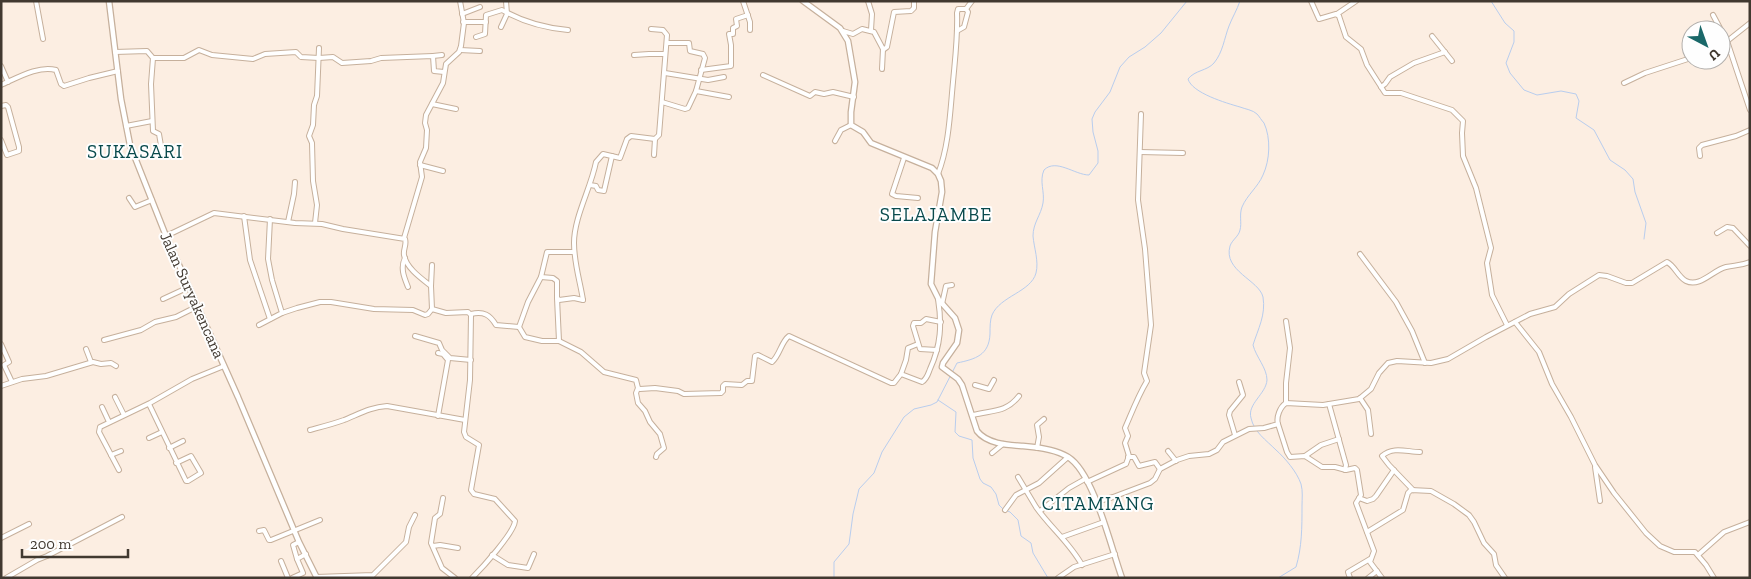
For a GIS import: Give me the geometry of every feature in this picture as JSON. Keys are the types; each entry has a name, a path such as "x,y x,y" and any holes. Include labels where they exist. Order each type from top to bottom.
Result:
{"street":[{"path":"36,1 43,39"},
{"name":"Jalan Suryakencana","path":"108,1 130,145 166,236 294,531 316,577"},
{"path":"408,287 402,267 407,243 404,238 421,179 420,165 426,148 425,119 443,83 446,64 460,50 464,22 460,1"},
{"path":"501,27 507,14 506,1"},
{"path":"743,1 750,22 750,30"},
{"path":"804,1 843,31 853,34 860,29 870,30 876,35 884,50"},
{"path":"868,1 872,14 870,30"},
{"path":"882,69 884,50 894,12 911,12 914,8 914,1"},
{"path":"938,174 950,121 958,10 966,9 972,1"},
{"path":"1311,1 1318,18 1337,14 1356,1"},
{"path":"462,14 480,7"},
{"path":"957,31 964,27 968,12 966,9"},
{"path":"476,37 486,34 486,15 502,10 529,23 542,25 550,29 568,30"},
{"path":"1337,14 1340,17 1346,37 1361,49 1367,65 1386,94 1399,92 1452,110 1463,120 1463,156 1476,188 1491,248 1487,263 1492,295 1507,325"},
{"path":"701,70 731,66 732,45 729,34 733,34 733,28 737,26 736,18 748,15"},
{"path":"1713,15 1716,20"},
{"path":"464,22 486,22"},
{"path":"1731,38 1750,23"},
{"path":"651,29 664,31 667,35 659,135 655,139 654,155"},
{"path":"843,31 849,46 855,78 851,112 852,125"},
{"path":"1432,36 1452,61"},
{"path":"662,102 687,109 696,91 705,58 704,54 690,52 689,44 667,43"},
{"path":"315,223 317,205 313,181 312,143 309,136 313,125 314,105 317,96 319,48"},
{"path":"115,52 147,50 153,58 151,84 153,131 159,134 163,157"},
{"path":"153,58 184,58 199,50 212,55 250,59 265,54 296,52 301,57 333,57 342,63 371,61 381,58 442,55"},
{"path":"460,50 480,51"},
{"path":"1381,87 1390,77 1414,63 1445,52"},
{"path":"1731,53 1750,110"},
{"path":"634,55 665,54"},
{"path":"433,56 434,71 444,72"},
{"path":"1624,83 1681,61"},
{"path":"1,66 8,82"},
{"path":"1,85 53,68 58,72 61,84 66,86 89,78 118,72"},
{"path":"665,73 708,80 724,77"},
{"path":"763,75 810,96 815,92 824,94 833,92 854,97"},
{"path":"696,91 729,96"},
{"path":"432,104 456,109"},
{"path":"1,106 6,105 8,107 20,147 19,150 7,155 1,140"},
{"path":"1040,511 1069,488 1124,465 1129,455 1125,442 1128,435 1125,428 1139,393 1147,381 1144,373 1151,325 1145,248 1138,200 1140,114"},
{"path":"126,126 152,121"},
{"path":"835,141 841,130 852,125"},
{"path":"852,125 863,132 872,144 932,168 938,174 942,188 935,232 931,280 938,299 955,316 959,330 956,346 942,364 943,368 962,385 978,434 1004,444 1057,452 1068,457 1078,466 1104,522 1122,578"},
{"path":"1700,156 1699,148 1702,145 1736,136 1750,130"},
{"path":"557,298 561,300 574,298 583,300 575,267 574,241 576,228 596,162 600,155 606,153 620,158 627,139 631,136 655,139"},
{"path":"1140,152 1183,153"},
{"path":"590,185 604,191 612,156"},
{"path":"904,158 892,194 918,198"},
{"path":"420,165 443,171"},
{"path":"288,222 295,182"},
{"path":"129,198 134,207 152,200"},
{"path":"166,236 212,213 288,222 315,223 404,238"},
{"path":"244,216 250,260 270,319"},
{"path":"270,219 268,259 272,284 282,313"},
{"path":"1717,234 1728,227 1733,228 1750,246"},
{"path":"519,327 528,302 541,277 547,252 574,252"},
{"path":"1360,254 1396,302 1412,331 1425,363"},
{"path":"405,258 419,278 431,286"},
{"path":"1286,403 1329,404 1360,398 1371,389 1382,369 1388,363 1397,361 1440,362 1448,359 1507,325 1535,312 1554,307 1569,294 1599,275 1629,283 1640,279 1667,262 1671,264 1684,280 1693,283 1703,280 1725,268 1749,264"},
{"path":"259,325 282,313 320,302 332,302 374,309 413,310 425,315 428,314 432,309 432,265"},
{"path":"541,277 556,279 558,288 559,341"},
{"path":"942,304 946,286 952,284"},
{"path":"163,299 189,287"},
{"path":"901,374 924,382 937,350 941,322 938,299"},
{"path":"104,340 140,330 155,322 176,317 198,306"},
{"path":"432,309 446,313 484,313 490,316 496,326 519,327"},
{"path":"471,314 471,360 464,435 479,445 471,492 495,499 514,521 512,530 472,578"},
{"path":"937,350 921,349 913,328 914,323 921,323 926,319 941,322"},
{"path":"1286,321 1290,348 1286,403 1280,410 1277,418 1289,456 1312,458 1320,466 1345,470 1355,468 1357,470 1361,493 1356,503 1374,551 1370,559 1348,572 1350,578"},
{"path":"1515,322 1539,352 1552,384 1595,465 1614,493 1655,542 1668,551 1680,553 1693,552 1698,555 1714,578"},
{"path":"519,327 525,337 542,341 559,341 581,352 604,372 636,380 638,383 636,393 638,403 645,411 650,422 658,430 664,445 664,448 656,457"},
{"path":"415,336 439,343 442,350 450,358 471,360"},
{"path":"638,388 655,388 678,391 684,394 721,393 725,384 742,385 747,381 752,381 755,356 758,355 772,362 789,336 894,383 901,374 908,348 918,344"},
{"path":"1,344 9,362 4,365 12,382"},
{"path":"86,349 91,362"},
{"path":"438,353 443,354 448,360 438,416"},
{"path":"1,386 22,379 46,376 91,362 111,363 116,366"},
{"path":"119,470 98,430 109,422 149,404 192,379 224,366"},
{"path":"975,385 989,389 994,380"},
{"path":"1236,435 1229,415 1243,395 1238,382"},
{"path":"973,416 1005,408 1013,403 1018,396"},
{"path":"115,397 124,415"},
{"path":"1360,398 1368,410 1371,434"},
{"path":"149,404 176,463 186,481 201,473 191,456 176,463"},
{"path":"1329,404 1346,465 1345,470"},
{"path":"310,430 345,419 370,408 381,406 465,420"},
{"path":"102,407 109,422"},
{"path":"1037,448 1039,437 1036,427 1044,419"},
{"path":"1096,502 1150,482 1160,469 1176,461 1189,456 1209,454 1217,450 1223,442 1249,429 1264,428 1278,424"},
{"path":"149,438 162,432"},
{"path":"1305,456 1321,445 1339,439"},
{"path":"169,448 183,441"},
{"path":"992,454 1004,444"},
{"path":"1413,490 1383,458 1383,454 1404,449 1420,452"},
{"path":"112,455 121,451"},
{"path":"1168,451 1176,461"},
{"path":"1005,510 1016,495 1039,483 1068,457"},
{"path":"1128,457 1134,458 1139,466 1156,462 1160,469"},
{"path":"1595,465 1600,501"},
{"path":"1359,498 1367,501 1373,499 1394,470"},
{"path":"1018,477 1040,511 1077,555 1082,565"},
{"path":"1367,532 1401,512 1408,493 1413,490 1431,491 1469,515 1484,543 1494,554 1496,565 1505,578"},
{"path":"443,498 440,513 436,517 431,540 442,568 455,578"},
{"path":"316,577 373,576 406,542 409,527 415,515"},
{"path":"6,578 37,560 45,558 122,517"},
{"path":"258,531 264,530 269,540 320,520"},
{"path":"1062,537 1104,522"},
{"path":"1698,555 1724,532 1750,522"},
{"path":"1,538 29,524"},
{"path":"292,578 303,573 293,546 299,542"},
{"path":"433,546 440,545 458,548"},
{"path":"297,559 306,554"},
{"path":"492,555 508,565 527,570 534,554"},
{"path":"1058,578 1072,568 1115,554"},
{"path":"1370,559 1370,562 1382,578"},
{"path":"282,561 288,578"},
{"path":"1368,578 1377,571"}],"waterway":[{"path":"834,578 834,562 849,544 859,489 874,473 882,452 904,417 914,409 937,402 957,363 976,358 987,347 991,319 996,309 1022,290 1033,279 1037,264 1033,231 1043,203 1042,178 1044,170 1049,167 1060,166 1089,175 1098,163 1098,151 1092,119 1110,92 1120,67 1129,57 1145,47 1161,33 1187,1"},
{"path":"1240,1 1217,59 1211,66 1188,79 1196,89 1203,93 1258,115 1264,123 1268,135 1267,163 1261,179 1242,207 1240,230 1230,246 1229,255 1236,269 1260,291 1264,304 1253,345 1267,380 1264,390 1252,408 1251,418 1261,436 1279,453 1297,475 1302,487 1301,544 1296,567 1278,578"},
{"path":"1491,1 1505,23 1514,31 1514,42 1506,63 1510,73 1524,90 1537,95 1561,91 1576,94 1579,101 1576,118 1594,130 1610,160 1625,170 1633,179 1635,192 1646,223 1644,239"},
{"path":"938,400 956,412 955,432 959,436 972,440 973,458 980,479 991,487 996,494 999,505 1018,520 1021,536 1031,543 1033,553 1048,578"}],"district":[{"name":"SUKASARI","path":"135,151"},
{"name":"SELAJAMBE","path":"936,214"},
{"name":"CITAMIANG","path":"1098,503"}]}
